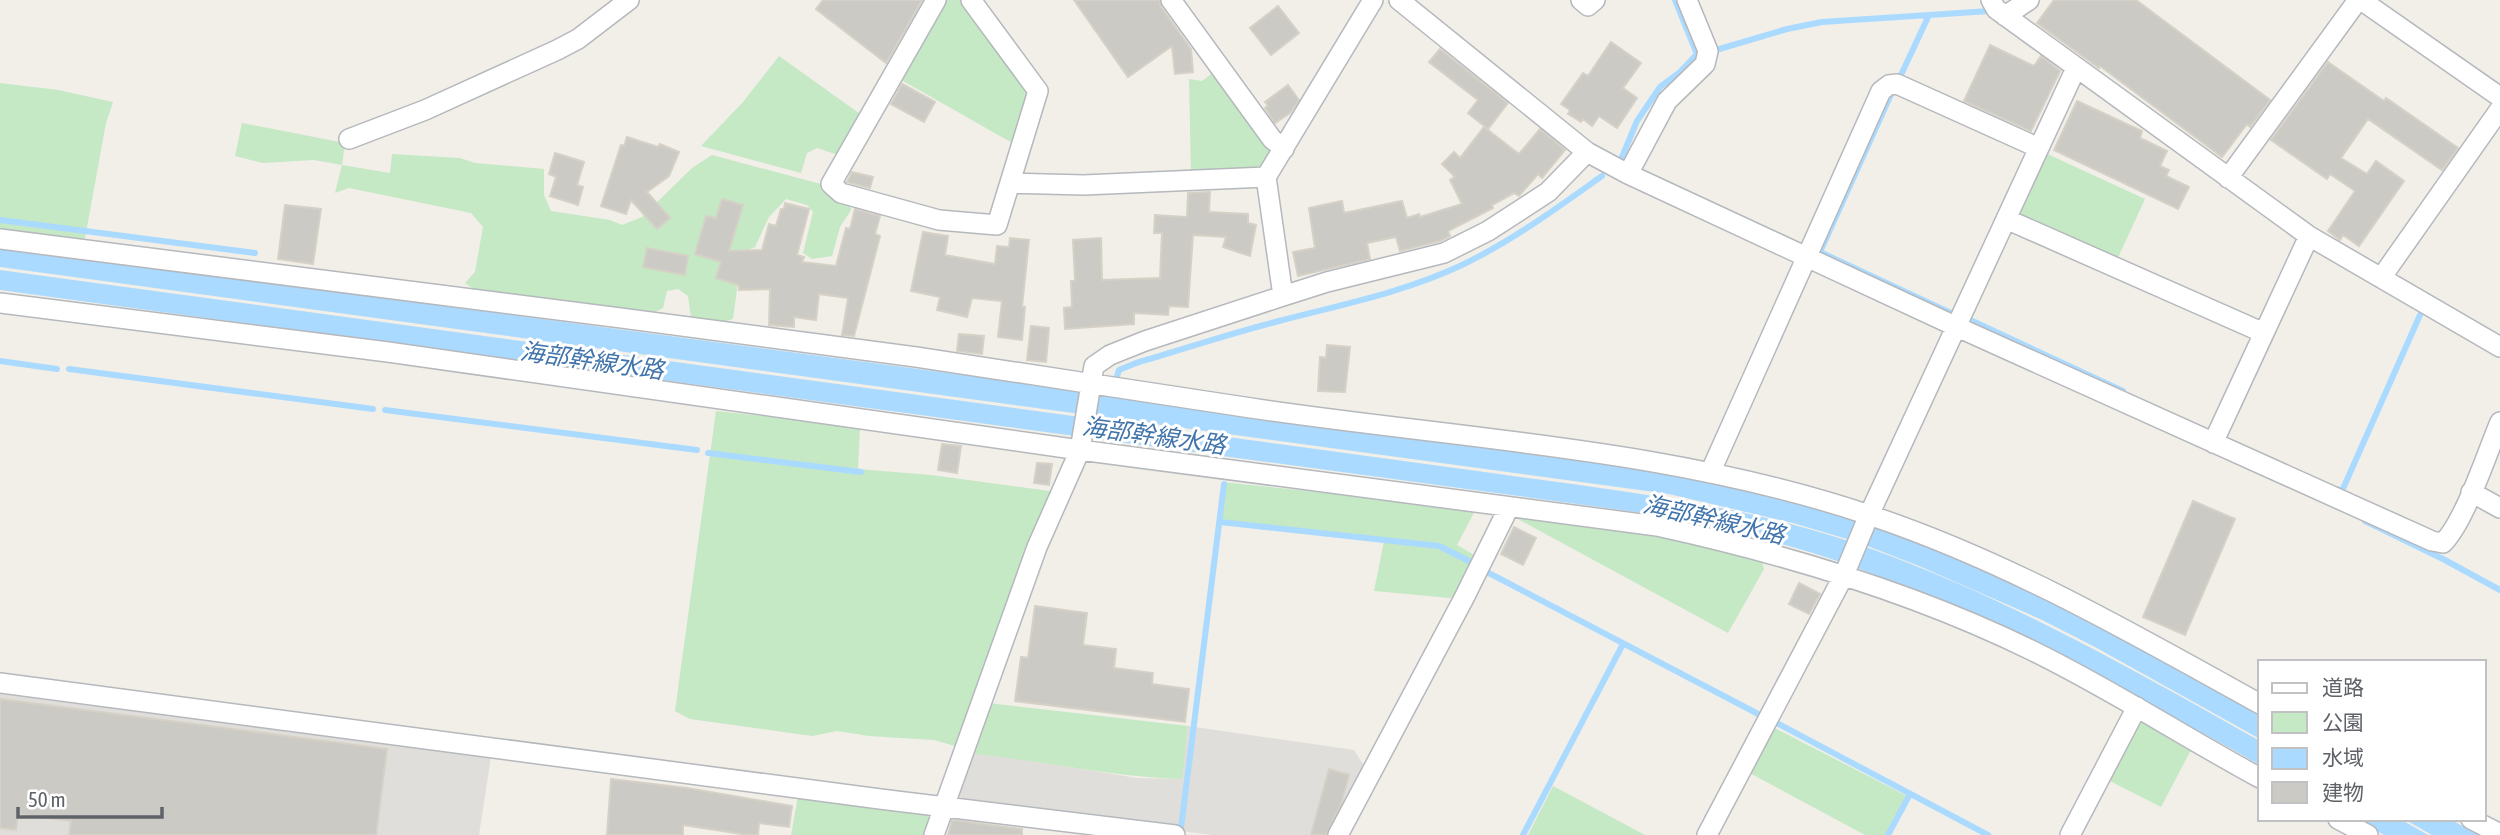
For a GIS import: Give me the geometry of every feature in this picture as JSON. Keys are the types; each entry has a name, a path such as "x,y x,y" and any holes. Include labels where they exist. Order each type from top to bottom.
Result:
{"street":[{"path":"349,139 425,110 557,50 578,39 629,0"},
{"path":"936,0 831,184 841,193 939,220 997,225 1038,91 971,0"},
{"path":"1171,0 1272,139 1283,149"},
{"path":"1283,296 1266,177 1373,0"},
{"path":"1399,0 1587,152 1628,174 1955,326 2432,541 2443,543 2450,536 2500,422"},
{"path":"1581,0 1588,6 1595,0"},
{"path":"1628,174 1667,101 1706,64 1709,57 1687,0"},
{"path":"1991,0 1996,9 2005,16 2309,236 2500,347"},
{"path":"2005,16 2029,0"},
{"path":"2228,178 2360,0 2500,97"},
{"path":"1707,835 1846,571 1869,514 1955,326 2077,68"},
{"path":"1710,472 1881,91 1889,85 1897,84 2039,148"},
{"path":"2381,278 2500,109"},
{"path":"933,835 1037,547 1081,446 1094,366 1110,355 1145,341 1283,296 1327,282 1444,253 1488,231 1548,192 1587,152"},
{"path":"1010,183 1084,185 1266,177"},
{"path":"2006,219 2264,333"},
{"path":"2213,443 2309,236"},
{"path":"0,239 912,356 1266,411 1597,453 1710,472 1869,514 1993,563 2051,590 2258,703"},
{"path":"0,303 401,354 1657,526 1742,544 1846,571 2033,650 2258,777"},
{"path":"2471,492 2500,508"},
{"path":"1338,835 1464,598 1509,507"},
{"path":"0,683 1175,835"},
{"path":"2070,835 2137,707"},
{"path":"2343,821 2368,835"},
{"path":"2475,821 2500,834"}],"shaded area":[{"path":"0,694 491,757 479,835 0,835"},
{"path":"1188,726 1354,750 1368,772 1336,835 1213,835 962,804 957,796 971,754 1007,757 1137,778 1181,779"}],"green space":[{"path":"942,0 965,0 1030,88 1014,144 898,78"},
{"path":"779,56 863,116 849,150 835,154 817,148 807,153 801,173 701,146 743,102"},
{"path":"1214,72 1269,148 1270,160 1261,172 1191,174 1189,79 1202,81"},
{"path":"0,83 58,90 113,102 106,123 85,238 74,242 0,232"},
{"path":"242,123 345,143 342,165 314,160 263,163 235,156"},
{"path":"2043,152 2145,199 2116,262 2019,220 2016,208"},
{"path":"392,154 460,158 475,163 544,169 544,195 551,211 610,220 622,225 642,217 692,168 712,155 828,186 850,201 851,210 840,227 832,256 812,259 803,253 813,212 807,205 786,199 769,217 755,247 742,252 733,319 719,323 691,318 688,296 678,289 667,291 663,308 655,312 503,297 478,292 465,283 475,272 483,227 471,213 349,188 335,193 342,165 390,173"},
{"path":"716,411 860,427 858,469 931,475 1057,492 971,713 955,746 934,740 837,731 812,736 690,719 675,711"},
{"path":"1222,482 1476,509 1457,545 1483,560 1461,595 1450,598 1374,591 1384,541 1218,524"},
{"path":"1516,518 1568,521 1667,537 1762,562 1764,569 1728,633"},
{"path":"988,703 1188,726 1182,779 1129,775 971,754"},
{"path":"2138,719 2192,748 2161,807 2106,779"},
{"path":"1767,724 1907,796 1886,835 1865,835 1744,770"},
{"path":"1553,786 1645,835 1528,835"},
{"path":"798,796 934,814 927,835 791,835"}],"water":[{"path":"0,247 1333,424 1669,472 1821,506 1931,545 2104,626 2258,715 2258,738 2040,619 1919,566 1857,542 1793,523 1669,494 0,267"},
{"name":"海部幹線水路","path":"0,270 1590,486 1725,509 1813,530 1857,544 1962,585 2013,609 2113,660 2258,740 2258,764 2059,656 1903,585 1824,556 1721,529 1643,513 0,290"},
{"path":"2360,821 2404,821 2428,835 2384,835"},
{"path":"2408,821 2453,821 2480,835 2432,835"}],"building":[{"path":"823,0 922,0 886,63 816,9"},
{"path":"1074,0 1159,0 1161,7 1191,49 1193,72 1175,74 1172,46 1128,77"},
{"path":"2054,0 2136,0 2270,100 2250,127 2247,124 2222,157 2100,66 2099,68 2037,23"},
{"path":"1278,6 1299,33 1271,55 1250,28"},
{"path":"1611,42 1641,63 1623,88 1637,98 1617,128 1599,116 1592,126 1583,119 1581,122 1568,114 1570,110 1561,104 1583,73 1588,76"},
{"path":"1990,45 2034,66 2041,56 2060,71 2031,131 1964,101"},
{"path":"1440,49 1508,103 1488,129 1468,113 1478,100 1429,62"},
{"path":"2328,62 2458,148 2442,170 2368,119 2341,158 2367,174 2376,161 2404,181 2359,246 2343,235 2340,240 2328,231 2355,191 2330,174 2327,179 2271,140"},
{"path":"902,84 935,102 924,122 891,104"},
{"path":"1288,85 1299,100 1290,113 1275,123 1265,108 1268,106 1265,102"},
{"path":"2077,101 2142,131 2140,138 2167,151 2160,166 2169,170 2166,176 2189,187 2178,209 2054,150"},
{"path":"1484,127 1519,154 1540,129 1565,150 1542,178 1538,174 1519,196 1514,193 1492,205 1493,208 1448,231 1450,236 1440,241 1400,251 1396,237 1367,243 1370,259 1298,276 1293,252 1315,248 1309,208 1342,201 1344,213 1402,201 1407,218 1419,214 1420,217 1462,204 1450,180 1455,177 1442,164 1454,152 1460,158"},
{"path":"627,137 658,147 660,144 679,152 669,176 647,192 670,218 657,229 631,200 626,214 601,206 621,145 624,146"},
{"path":"555,153 584,162 577,185 583,187 578,205 550,196 556,177 549,174"},
{"path":"852,172 873,177 870,188 847,182"},
{"path":"1210,192 1209,212 1248,214 1248,223 1256,225 1250,256 1223,247 1226,237 1193,235 1188,307 1169,306 1168,315 1134,313 1134,324 1065,329 1064,308 1072,307 1071,281 1075,281 1073,240 1101,238 1102,280 1160,278 1162,233 1154,233 1155,215 1187,217 1188,193"},
{"path":"722,199 743,205 729,251 762,250 769,224 776,226 785,203 809,209 797,255 804,257 802,262 836,266 846,228 850,229 855,209 880,216 875,234 880,236 854,336 842,335 848,298 819,294 816,320 794,317 794,327 769,325 770,289 739,290 739,285 716,278 721,262 695,254 706,216 716,218"},
{"path":"285,205 321,209 313,264 278,259"},
{"path":"923,232 948,236 945,255 995,264 997,246 1009,247 1010,238 1029,240 1022,307 1025,307 1022,340 998,337 1002,301 972,298 967,317 937,310 940,297 911,291"},
{"path":"647,248 688,256 685,275 643,267"},
{"path":"1031,326 1049,328 1046,362 1027,360"},
{"path":"959,334 984,336 982,354 957,351"},
{"path":"1327,345 1350,347 1345,392 1318,391 1320,357 1326,358"},
{"path":"942,444 961,446 957,473 938,470"},
{"path":"1037,463 1052,464 1049,485 1034,483"},
{"path":"2193,501 2235,519 2185,635 2143,617"},
{"path":"1514,527 1536,538 1523,565 1501,554"},
{"path":"1799,583 1820,594 1809,614 1789,604"},
{"path":"1035,606 1087,613 1083,645 1116,649 1114,668 1153,673 1152,684 1189,689 1185,722 1015,701 1021,657 1028,658"},
{"path":"0,699 387,749 376,835 69,835 71,821 18,814 16,830 0,828"},
{"path":"1329,769 1349,775 1341,804 1326,835 1311,835"},
{"path":"611,779 687,788 792,806 789,827 759,823 758,835 748,835 683,825 683,835 607,835"},
{"path":"952,820 1022,829 1022,835 948,835"}],"waterway":[{"path":"1622,157 1637,121 1660,87 1679,73 1697,54 1675,0"},
{"path":"1716,50 1787,29 1822,22 1990,11"},
{"path":"1900,77 1929,15"},
{"path":"1893,90 1820,252 1953,314"},
{"path":"1117,376 1119,370 1136,363 1372,297 1440,275 1481,256 1516,235 1602,176"},
{"path":"0,220 255,253"},
{"path":"2337,489 2342,491 2420,315"},
{"path":"1966,318 2123,391"},
{"path":"0,361 57,369"},
{"path":"69,369 373,409"},
{"path":"385,410 697,450"},
{"path":"708,453 861,472"},
{"path":"1181,828 1224,484"},
{"path":"2365,521 2500,590"},
{"path":"1220,522 1439,546 1475,564"},
{"path":"1485,571 1762,716"},
{"path":"1523,835 1623,644"},
{"path":"1771,720 1988,835"},
{"path":"1888,835 1910,794"}]}
